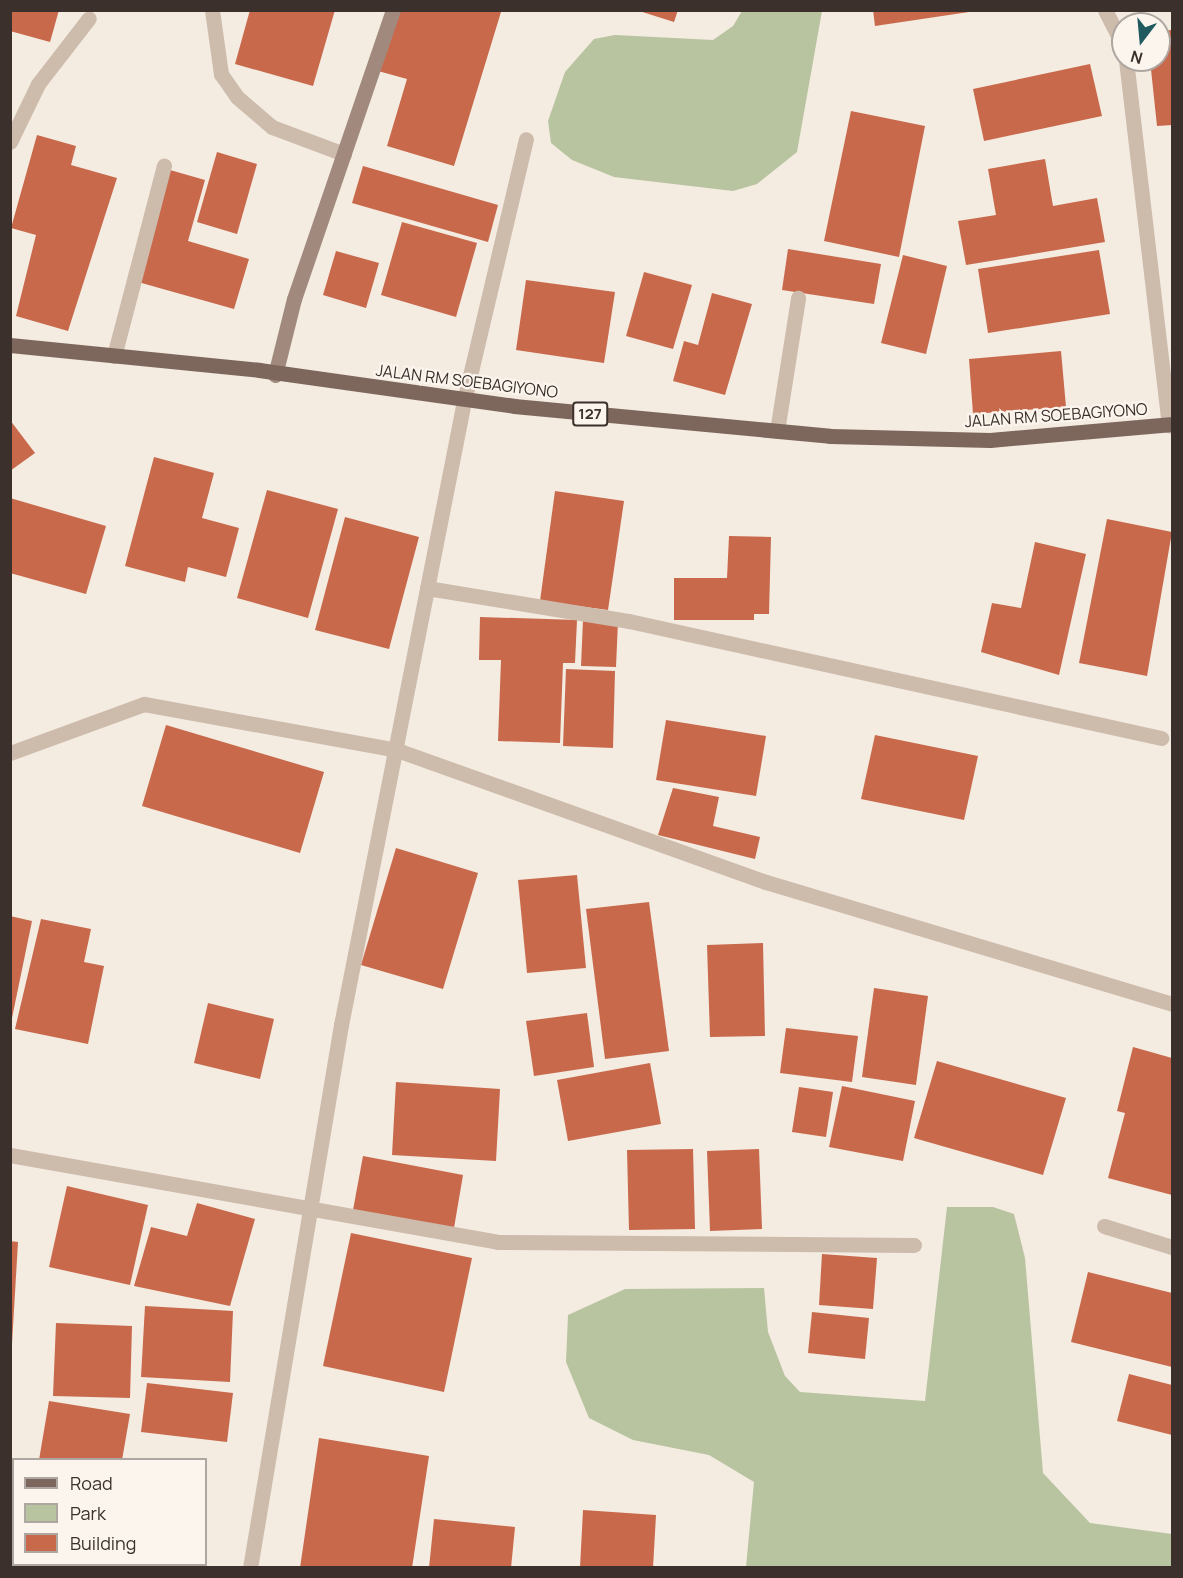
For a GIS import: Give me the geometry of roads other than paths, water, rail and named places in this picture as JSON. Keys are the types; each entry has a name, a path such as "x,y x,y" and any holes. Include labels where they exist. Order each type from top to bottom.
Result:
{"main road":[{"name":"JALAN RM SOEBAGIYONO","path":"10,345 275,375 464,400 777,431 990,440 1171,425"}],"street":[{"path":"212,10 221,74 237,97 272,127 344,154"},
{"path":"275,375 294,300 393,10"},
{"path":"10,142 38,84 89,18"},
{"path":"1127,72 1171,425"},
{"path":"250,1568 310,1209 427,588 464,400 526,139"},
{"path":"114,356 164,165"},
{"path":"777,431 798,298"},
{"path":"427,588 629,621 1161,738"},
{"path":"10,753 144,704 397,750 766,882 1173,1004"},
{"path":"10,1155 498,1242 914,1245"},
{"path":"1104,1226 1173,1247"}]}
